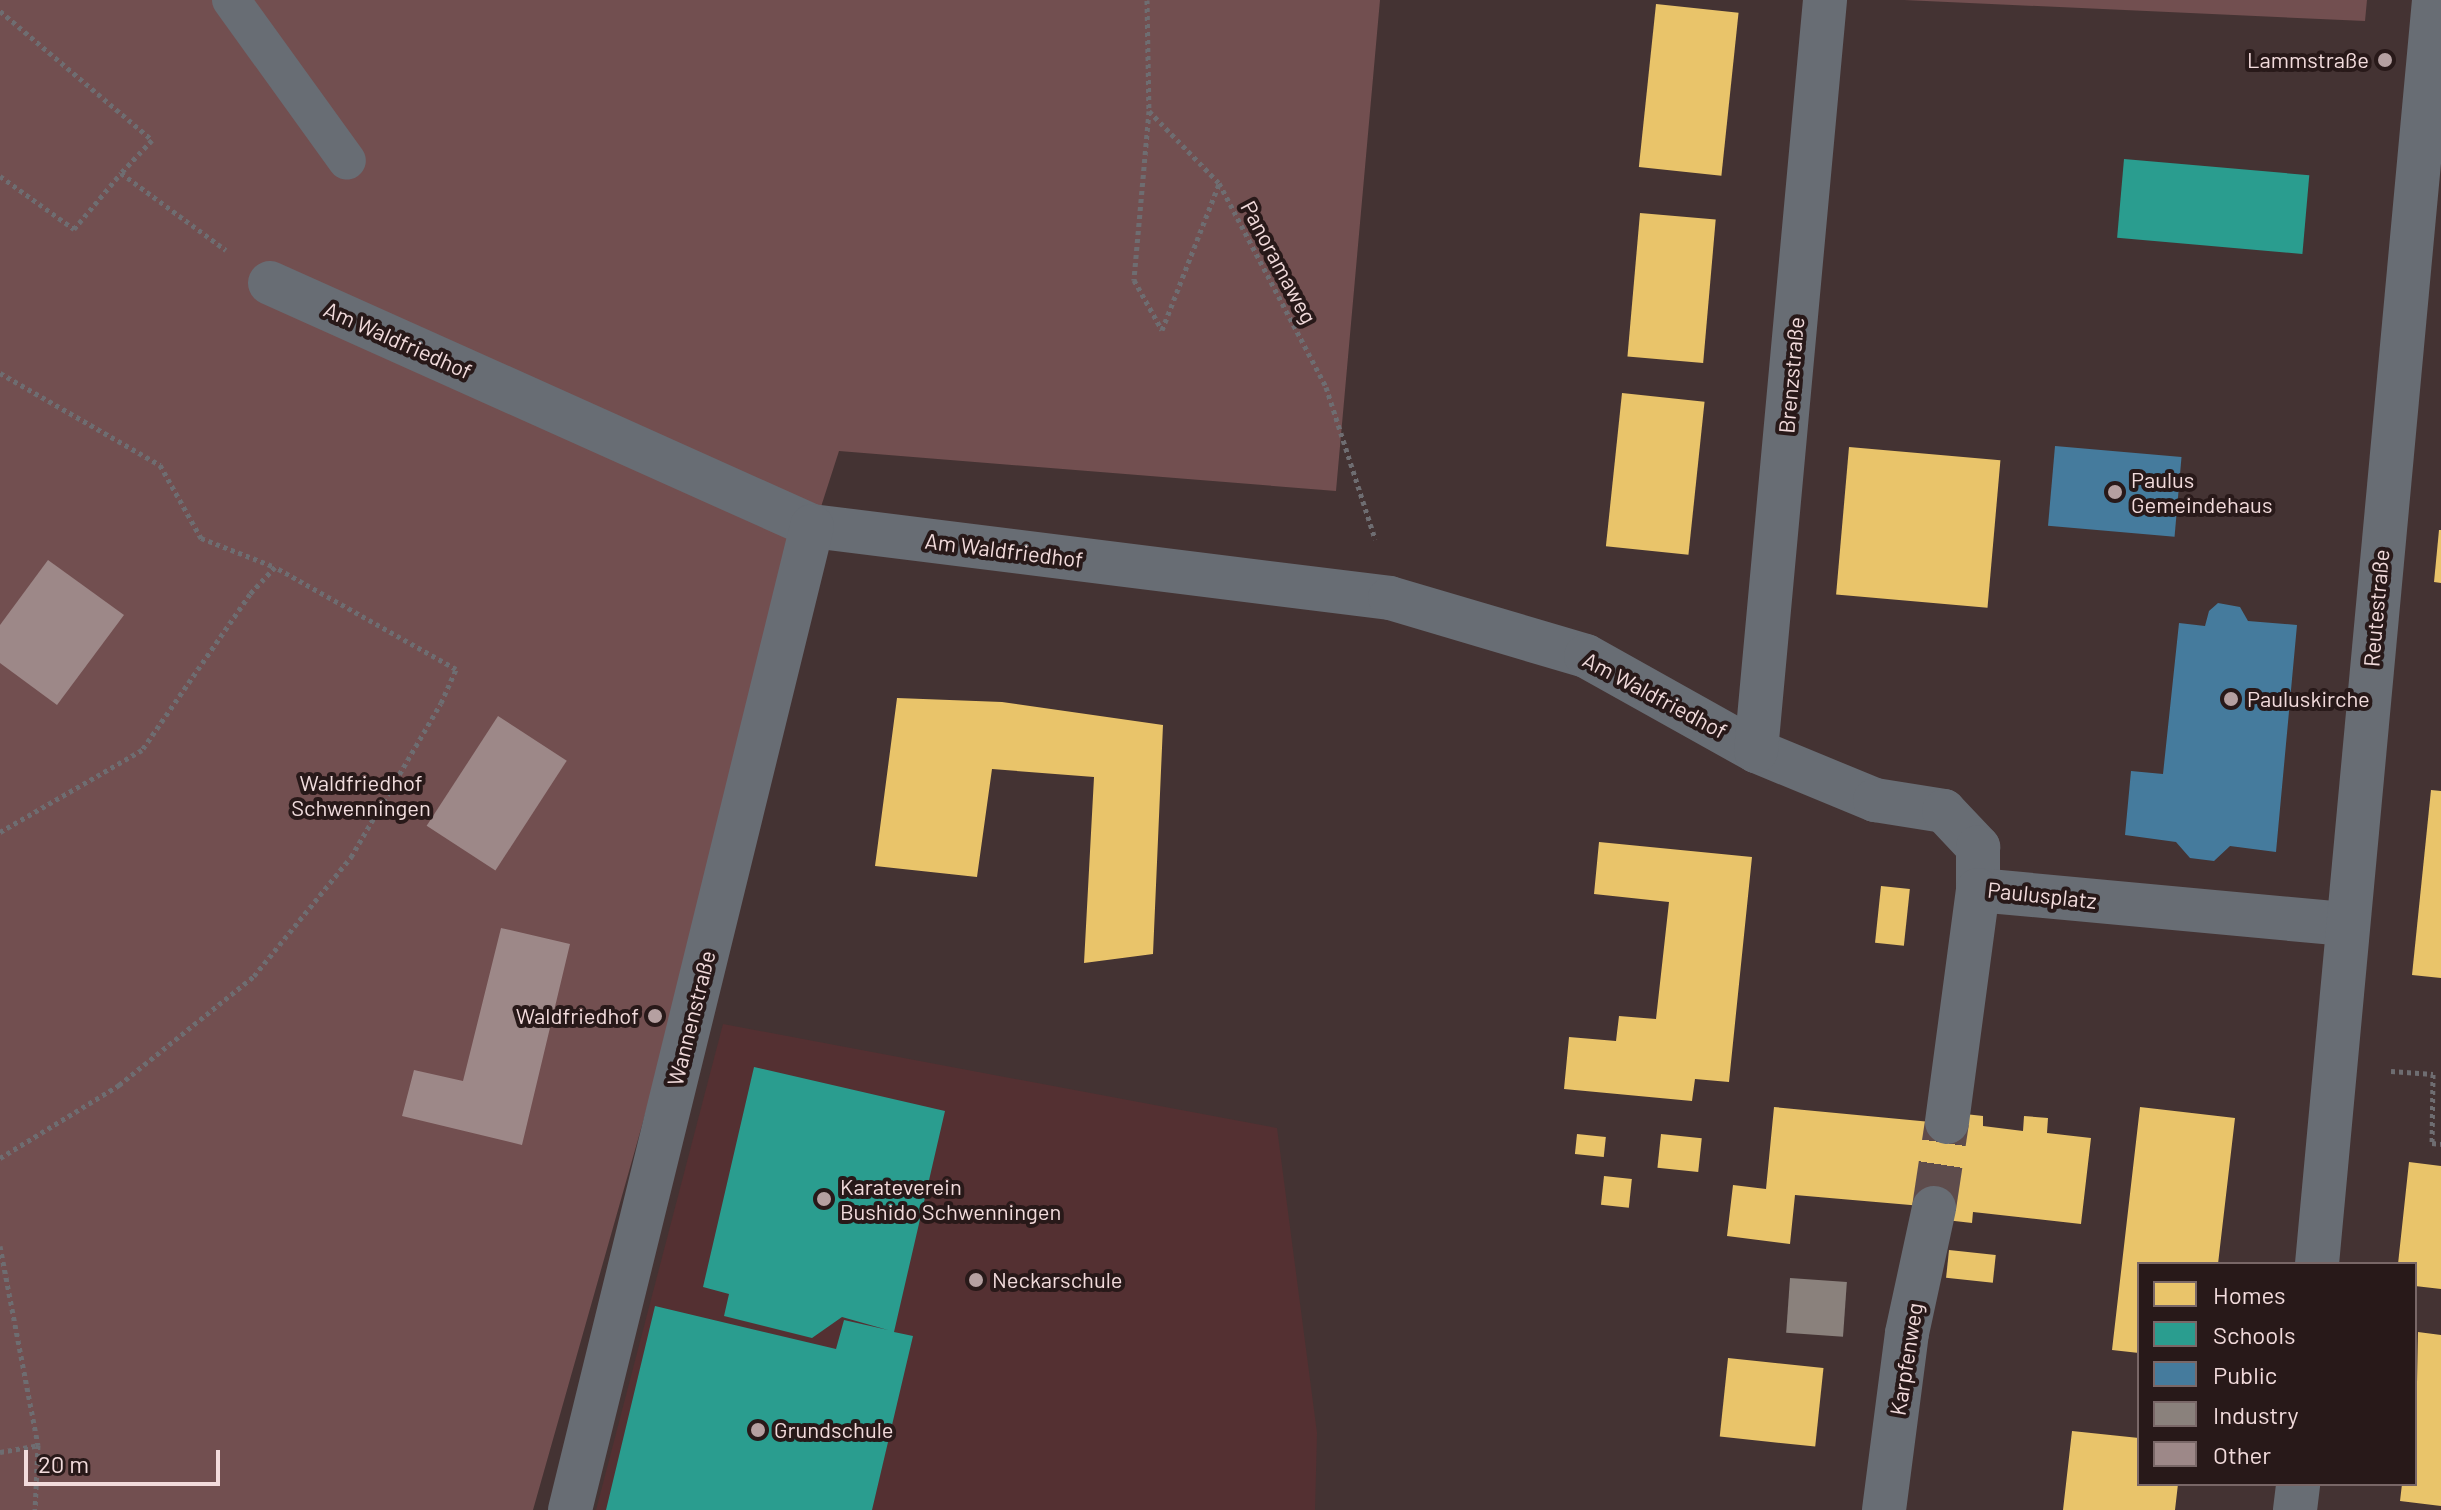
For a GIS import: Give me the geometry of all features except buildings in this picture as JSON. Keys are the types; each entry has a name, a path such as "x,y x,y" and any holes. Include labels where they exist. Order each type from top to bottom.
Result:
{"street":[{"name":"Brenzstraße","path":"1756,751 1825,0"},
{"name":"Reutestraße","path":"2317,1262 2346,924 2434,0"},
{"name":"Am Waldfriedhof","path":"270,283 812,526 1390,598 1586,656 1756,751"},
{"name":"Wannenstraße","path":"570,1510 812,526"},
{"name":"Paulusplatz","path":"1756,751 1875,800 1944,811 1978,847 1978,890 2346,924"},
{"path":"1947,1122 1978,890"},
{"name":"Karpfenweg","path":"1884,1510 1907,1333 1934,1208"},
{"path":"2295,1510 2298,1486"}],"lane":[{"path":"231,0 347,161"}],"path":[{"name":"Panoramaweg","path":"1147,0 1149,111 1134,280 1162,330 1219,183"},
{"path":"0,11 152,140 74,229 0,176"},
{"path":"1149,111 1219,183"},
{"path":"121,173 270,283"},
{"name":"Panoramaweg","path":"1219,183 1326,387 1390,598"},
{"path":"0,373 160,465 201,538 275,567 456,669 441,703 351,857 254,976 119,1085 0,1158"},
{"path":"0,832 142,750 250,594 275,567"},
{"path":"2397,1071 2433,1074 2432,1143 2441,1144"},
{"path":"0,1246 38,1445 35,1510"},
{"path":"0,1452 38,1445"}],"shaded area":[{"name":"Neckarschule","path":"723,1024 1277,1128 1317,1433 1315,1510 596,1510"}],"green space":[{"name":"Waldfriedhof Schwenningen","path":"0,0 1380,0 1336,491 839,451 790,603 533,1510 0,1510"},
{"path":"1904,0 2367,0 2365,21"}],"tunnel":[{"path":"1934,1208 1947,1122"}],"place":[{"name":"Lammstraße","path":"2385,60"},
{"name":"Paulus Gemeindehaus","path":"2115,492"},
{"name":"Pauluskirche","path":"2231,699"},
{"name":"Waldfriedhof","path":"655,1016"},
{"name":"Karateverein Bushido Schwenningen","path":"824,1199"},
{"name":"Neckarschule","path":"976,1280"},
{"name":"Grundschule","path":"758,1430"}]}
